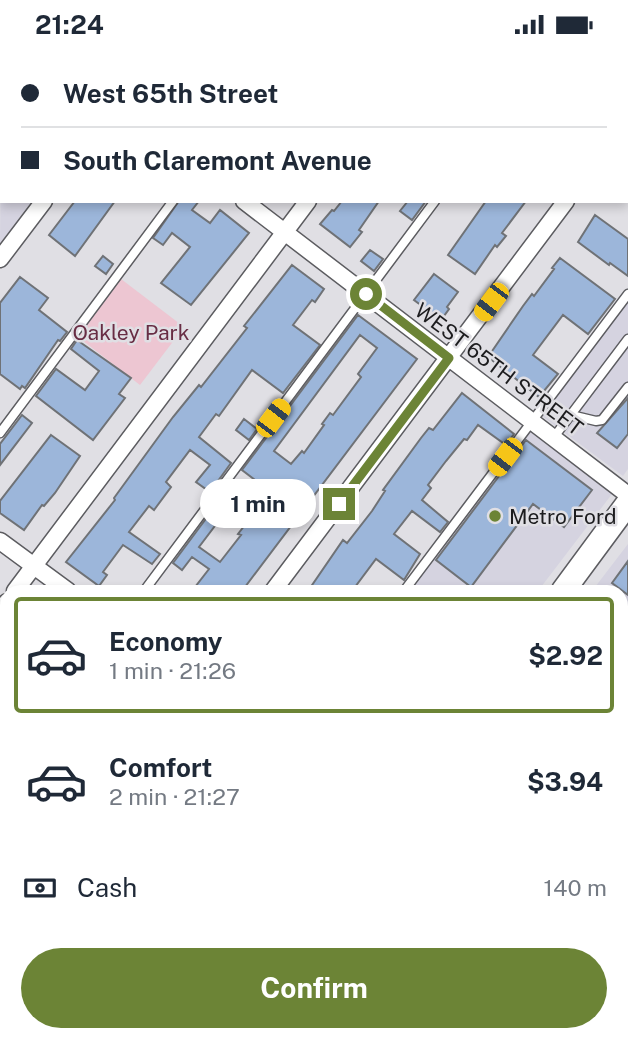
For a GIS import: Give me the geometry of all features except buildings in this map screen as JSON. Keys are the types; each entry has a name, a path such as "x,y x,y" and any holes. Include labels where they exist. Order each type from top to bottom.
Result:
{"main road":[{"path":"567,585 628,503"}],"street":[{"path":"0,259 42,203"},
{"name":"WEST 65TH STREET","path":"247,203 628,495"},
{"path":"20,585 307,203"},
{"path":"278,585 565,203"},
{"path":"0,541 60,585"}],"lane":[{"path":"0,433 172,203"},
{"path":"148,585 434,203"},
{"path":"409,585 628,294"},
{"path":"554,437 628,339"},
{"path":"571,415 596,421 602,419 628,387"}],"shaded area":[{"path":"0,203 31,203 0,244"},
{"path":"628,294 628,469 623,476 538,413"},
{"path":"528,428 612,494 543,585 409,585"},
{"path":"628,544 628,585 597,585"}],"green space":[{"name":"Oakley Park","path":"121,279 184,327 140,385 78,337"}],"place":[{"name":"Metro Ford","path":"495,516"}],"route":[{"path":"339,504 449,358 366,294"}]}
